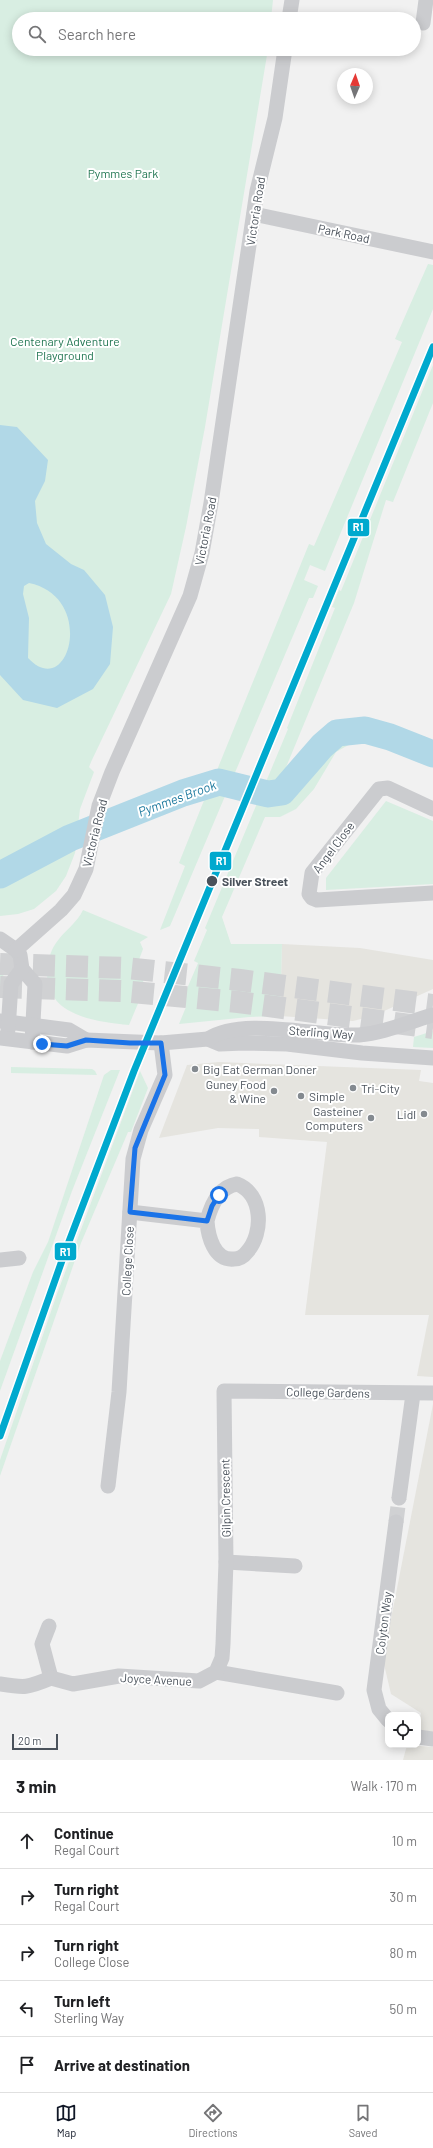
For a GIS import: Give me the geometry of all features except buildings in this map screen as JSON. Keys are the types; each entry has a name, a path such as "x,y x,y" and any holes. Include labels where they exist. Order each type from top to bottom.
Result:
{"street":[{"path":"290,12 292,0"},
{"path":"423,23 426,0"},
{"name":"Victoria Road","path":"16,950 61,910 74,895 86,869 99,806 112,772 155,671 190,596 202,553 211,503 257,191 274,118 283,56"},
{"name":"Park Road","path":"254,214 433,252"},
{"name":"Angel Close","path":"433,809 388,788 379,788 312,873 310,894 312,898 317,900 433,893"},
{"path":"0,939 16,950 20,955 22,968 35,984 32,1042"},
{"path":"4,1038 4,1021 11,984 22,968"},
{"name":"Sterling Way","path":"208,1039 219,1032 263,1029 359,1035 378,1032 433,1015"},
{"name":"Sterling Way","path":"4,1021 69,1030 86,1040"},
{"name":"Sterling Way","path":"4,1038 67,1046 86,1040 130,1043 161,1043 208,1039 220,1044 244,1042 287,1044 362,1053 433,1058"},
{"name":"College Close","path":"108,1486 120,1392 135,1148 165,1075 161,1043"},
{"path":"236,1184 248,1190 257,1209 256,1237 247,1252 237,1259 224,1258 218,1253 210,1241 207,1221 212,1206 223,1189 229,1185 236,1184"},
{"path":"130,1212 207,1221"},
{"path":"0,1260 19,1258"},
{"name":"College Gardens","path":"224,1391 433,1393"},
{"name":"Gilpin Crescent","path":"216,1672 222,1658 226,1562 224,1391"},
{"path":"400,1498 413,1394"},
{"name":"Colyton Way","path":"385,1716 379,1709 374,1690 396,1522"},
{"path":"226,1562 295,1566"},
{"path":"0,1684 22,1688 30,1687 51,1678 42,1644 49,1626"},
{"path":"216,1672 337,1693"},
{"name":"Joyce Avenue","path":"51,1678 73,1684 119,1676 199,1681 216,1672"},
{"path":"421,1737 433,1739"}],"shaded area":[{"path":"282,944 360,948 433,960 433,989 373,1016 353,1021 280,1016"},
{"path":"219,1062 421,1070 419,1081 433,1083 433,1377 417,1376 429,1315 305,1315 327,1142 259,1137 259,1129 218,1128 159,1138 187,1065"},
{"path":"433,1404 433,1734 421,1732 421,1712 391,1694 383,1660"},
{"path":"421,1746 433,1747 433,1760 403,1760 406,1748 421,1748"}],"green space":[{"name":"Pymmes Park","path":"0,0 273,0 272,12 12,12 12,56 267,56 205,427 186,527 171,594 89,767 94,772 80,809 75,853 66,876 56,891 34,909 18,914 0,916"},
{"path":"428,264 433,265 433,309 325,571 310,565 304,580 318,586 313,598 309,598 170,926 160,930 185,866 179,863 205,798 107,834 109,813 176,787 215,775 309,544 314,546 402,342 395,339"},
{"path":"433,365 433,403 393,502 386,500 354,603 282,777 304,758 323,736 341,725 357,720 387,725 433,741 433,761 373,737 361,738 336,752 314,789 296,809 280,817 265,817 222,917 231,944 282,944 280,1016 249,1017 179,1024 186,1007 180,1005 198,963 194,961 207,930 205,928 288,729 287,728 335,608 332,607 339,590 341,591"},
{"path":"386,801 433,821 433,884 326,890 326,878"},
{"path":"83,910 148,937 140,942 143,949 137,965 148,969 139,992 142,994 129,1025 103,1022 76,1014 65,1008 56,1000 49,989 47,971 52,950 59,939"},
{"path":"0,964 3,970 3,976 0,988"},
{"path":"433,1031 433,1048 413,1047 414,1037"},
{"path":"11,1067 92,1069 97,1075 11,1073"},
{"path":"111,1070 120,1070 72,1191 0,1391 0,1361 33,1272 48,1242 104,1075"},
{"path":"140,1071 148,1088 131,1132 128,1132 81,1243 0,1476 0,1460 57,1294"}],"water":[{"path":"0,425 17,427 48,460 45,481 35,501 37,523 46,544 71,564 84,570 105,595 113,627 110,664 93,689 57,708 23,700 0,675","holes":["29,583 50,592 63,607 69,624 69,642 64,657 55,667 43,668 28,658 29,618 23,594 24,586"]}],"waterway":[{"name":"Pymmes Brook","path":"0,875 70,838 183,793 219,782 268,794 282,792 322,746 337,733 365,730 390,737 433,754"}],"tunnel":[{"path":"0,964 126,968 240,980 433,1005"},
{"path":"0,987 122,991 238,1002 433,1028"},
{"path":"396,1522 399,1498"}],"transit line":[{"name":"R1","path":"0,1436 65,1252 134,1071 433,347"}],"place":[{"name":"Silver Street","path":"212,881"},
{"name":"Big Eat German Doner","path":"195,1069"},
{"name":"Tri-City","path":"353,1088"},
{"name":"Guney Food & Wine","path":"274,1091"},
{"name":"Simple","path":"301,1096"},
{"name":"Lidl","path":"424,1114"},
{"name":"Gasteiner Computers","path":"371,1118"}],"route":[{"path":"42,1044 67,1046 86,1040 130,1043 161,1043 165,1075 141,1130 135,1148 130,1212 207,1221 209,1212 219,1195"}],"park label":[{"name":"Centenary Adventure Playground","path":"65,348"}]}
